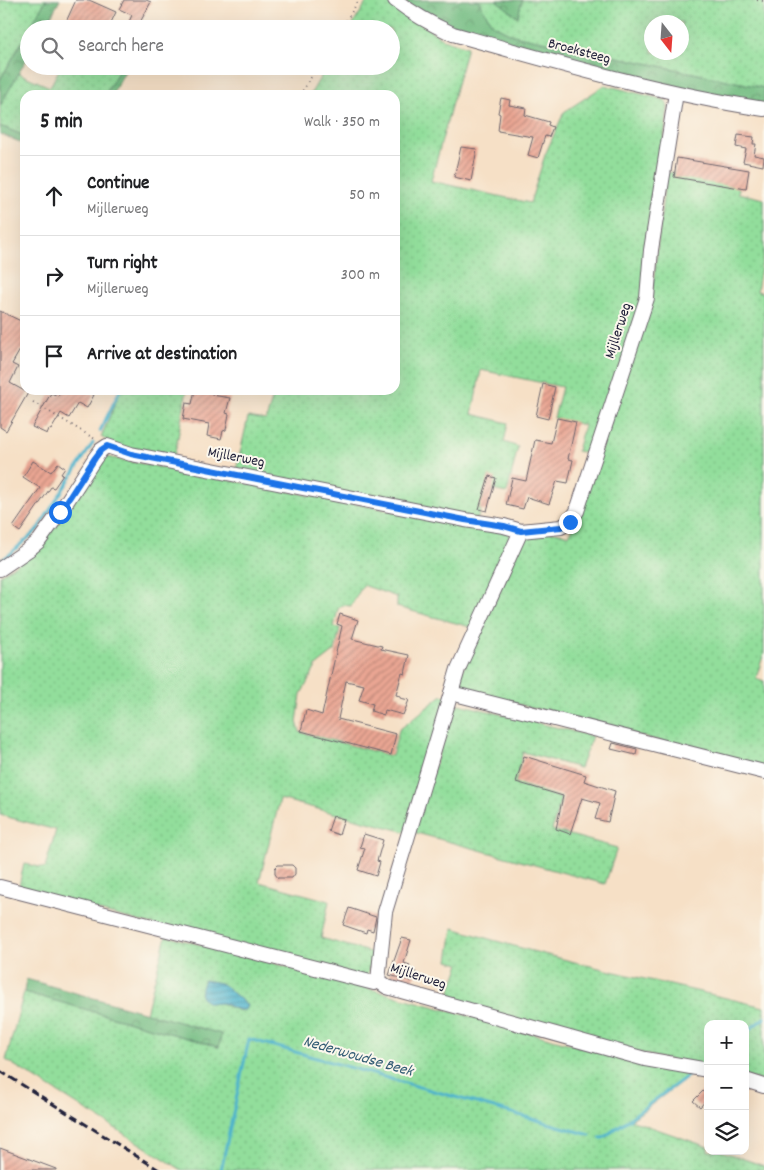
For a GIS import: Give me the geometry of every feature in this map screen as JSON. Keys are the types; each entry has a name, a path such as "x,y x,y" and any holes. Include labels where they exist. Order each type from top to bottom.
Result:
{"street":[{"name":"Broeksteeg","path":"395,0 434,26 453,34 590,72 676,93 764,109"},
{"name":"Mijllerweg","path":"0,569 39,541 95,458 107,446 131,454 465,520 504,526 521,531 561,527 570,522 577,511 646,298 651,250 676,93"},
{"name":"Mijllerweg","path":"521,531 458,669 385,912 378,981 387,986 644,1059 704,1069"},
{"path":"451,693 764,772"},
{"path":"0,887 374,983 378,981"},
{"path":"749,1081 764,1086"}],"path":[{"path":"347,20 359,0"},
{"path":"757,0 764,2"},
{"path":"303,90 312,75"},
{"path":"33,402 90,436"}],"green space":[{"path":"0,0 46,0 34,20 20,20 20,45 0,80"},
{"path":"46,0 60,0 49,20 34,20"},
{"path":"368,0 387,0 443,39 467,47 431,181 530,203 545,155 564,112 605,85 665,100 668,107 642,304 592,454 577,451 584,425 554,418 562,387 481,370 472,414 508,423 504,442 518,447 507,493 487,489 477,520 236,471 248,417 266,420 274,395 400,395 400,90 313,90 322,75 400,75 400,20 356,20"},
{"path":"400,0 478,0 492,24 513,35 764,88 764,107 731,102 448,30"},
{"path":"478,0 496,0 517,16 522,0 753,0 764,2 764,88 513,35 492,24"},
{"path":"496,0 522,0 518,17"},
{"path":"20,46 20,71 0,106 0,80"},
{"path":"18,73 50,87 56,75 116,75 108,90 20,90 20,134 0,126 0,106"},
{"path":"116,75 123,75 115,90 108,90"},
{"path":"0,126 20,134 20,142 0,134"},
{"path":"666,172 740,184 738,193 764,199 764,249 757,291 764,293 764,653 756,678 764,681 764,768 463,690 460,676 521,543 533,535 544,532 569,535 578,518 652,295"},
{"path":"119,395 186,395 175,453 169,458 117,446 101,437"},
{"path":"101,456 509,533 512,540 474,628 397,607 397,597 363,585 351,606 342,605 338,609 334,627 340,628 335,651 317,665 301,694 297,722 300,732 392,756 399,730 441,696 447,695 406,832 280,799 259,882 329,901 321,938 373,953 366,980 18,890 24,864 45,868 56,830 0,815 0,575 28,557"},
{"path":"459,704 592,736 580,768 523,752 515,783 561,798 552,830 617,848 605,884 413,832 454,707"},
{"path":"453,928 568,960 764,1007 764,1082 749,1077 749,1020 704,1020 704,1066 664,1059 446,1002 460,964 448,961"},
{"path":"166,936 308,972 629,1060 696,1071 631,1120 704,1146 704,1155 732,1155 764,1166 764,1170 182,1170 6,1060 24,992 219,1047 221,1034 146,1013","holes":["204,980 220,983 247,1005 239,1011 200,994"]},
{"path":"26,979 221,1034 219,1047 24,992"}],"water":[{"path":"204,980 220,983 226,987 247,1005 245,1010 236,1009 222,1003 212,1003 203,999 201,987"}],"building":[{"path":"76,0 89,0 116,12 112,20 67,20"},
{"path":"124,0 146,0 151,2 141,20 130,20 132,15 119,9"},
{"path":"501,98 510,100 509,105 526,108 525,115 549,122 548,125 553,127 549,137 545,136 538,158 528,155 533,137 498,131 500,114 498,113"},
{"path":"738,135 754,137 753,144 756,144 754,155 764,157 763,166 743,162 746,149 736,147"},
{"path":"461,147 477,149 471,181 454,177"},
{"path":"677,158 749,170 746,189 674,177"},
{"path":"0,311 20,321 20,350 12,364 18,367 10,383 20,389 20,395 27,395 6,431 0,427"},
{"path":"543,384 555,387 548,419 536,416"},
{"path":"50,395 94,395 87,408 78,403 69,418 61,413 47,434 32,427"},
{"path":"194,395 230,398 226,413 229,414 226,430 223,431 221,439 207,436 209,424 183,419 186,403 192,404"},
{"path":"557,418 576,422 568,459 573,460 568,483 557,481 549,504 527,497 523,509 506,505 512,478 526,481 535,440 551,443"},
{"path":"33,461 51,472 58,463 65,468 61,474 63,475 54,488 51,487 20,532 13,527 40,488 23,477"},
{"path":"489,476 496,478 487,511 479,509"},
{"path":"340,614 358,620 352,639 382,646 381,649 409,655 405,674 402,673 396,695 409,700 403,715 385,710 384,715 371,711 373,704 359,700 364,685 346,681 338,719 396,734 391,755 301,731 306,710 322,715 342,626 337,624"},
{"path":"613,743 637,749 636,755 611,749"},
{"path":"524,756 586,775 584,781 615,791 608,822 595,819 600,803 582,798 570,834 556,829 563,796 516,782"},
{"path":"333,816 344,819 339,835 328,831"},
{"path":"364,834 383,840 377,861 380,862 376,876 358,870 365,848 360,847"},
{"path":"278,865 292,865 295,868 295,874 292,878 278,878 275,874 275,868"},
{"path":"349,908 376,917 373,931 367,929 366,933 343,925"},
{"path":"402,938 411,940 404,963 410,965 409,969 416,972 412,981 389,975"},
{"path":"704,1092 704,1102 700,1107 693,1101"},
{"path":"0,1148 56,1169 56,1170 0,1170"}],"waterway":[{"path":"100,431 118,395"},
{"path":"0,561 37,530 93,443"},
{"name":"Nederwoudse Beek","path":"749,1030 764,1018"},
{"name":"Nederwoudse Beek","path":"221,1170 249,1039 590,1135"},
{"name":"Nederwoudse Beek","path":"600,1138 603,1138 693,1072"}],"railway":[{"path":"0,1071 159,1170"}],"route":[{"path":"60,512 95,458 107,446 131,454 465,520 504,526 521,531 561,527 570,522"}]}
